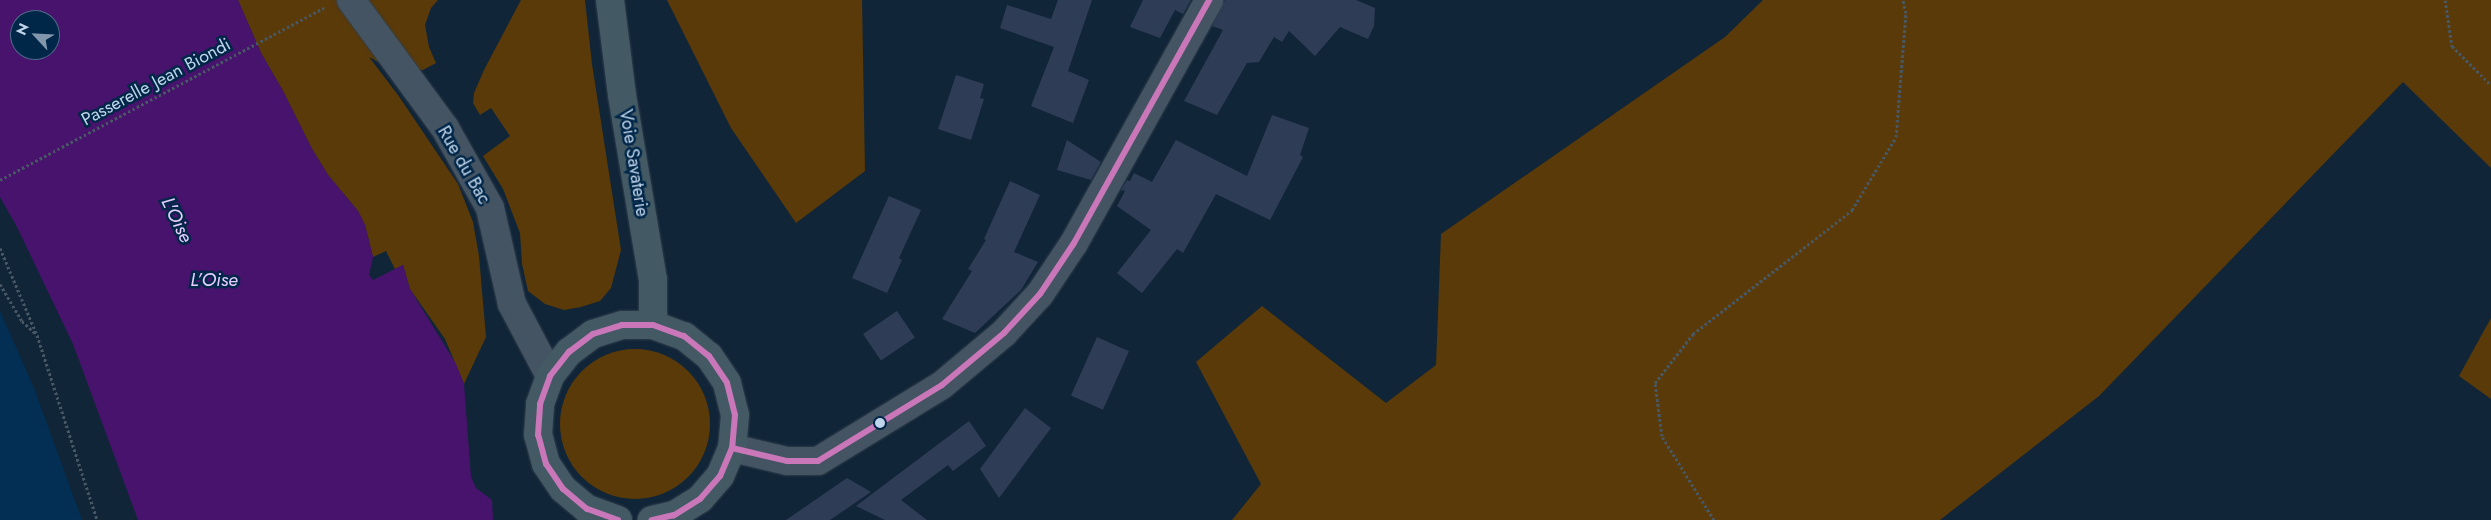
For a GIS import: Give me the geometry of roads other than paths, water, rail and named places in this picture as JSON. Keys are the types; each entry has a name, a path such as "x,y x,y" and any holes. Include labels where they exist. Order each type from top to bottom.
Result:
{"main road":[{"name":"Voie Savaterie","path":"610,0 622,95 653,280 653,325"},
{"path":"618,520 587,509 563,489 546,464 538,435 540,404 550,376 568,352 593,334 622,325 653,325 684,336 710,356 727,383 735,415 732,448 720,476 700,499 674,515 652,520"}],"street":[{"name":"Rue du Bac","path":"351,0 445,128 490,208 512,304 550,376"},
{"path":"732,448 787,461 818,461 942,385 1004,333 1040,294 1074,242 1208,0"}],"water":[{"name":"L’Oise","path":"0,0 238,0 261,53 283,91 312,149 328,175 358,211 365,225 373,257 369,275 373,280 403,265 410,289 456,364 464,384 471,477 476,488 492,500 493,520 138,520 73,344 17,227 0,197"}],"water label":[{"name":"L'Oise","path":"177,220"}]}
